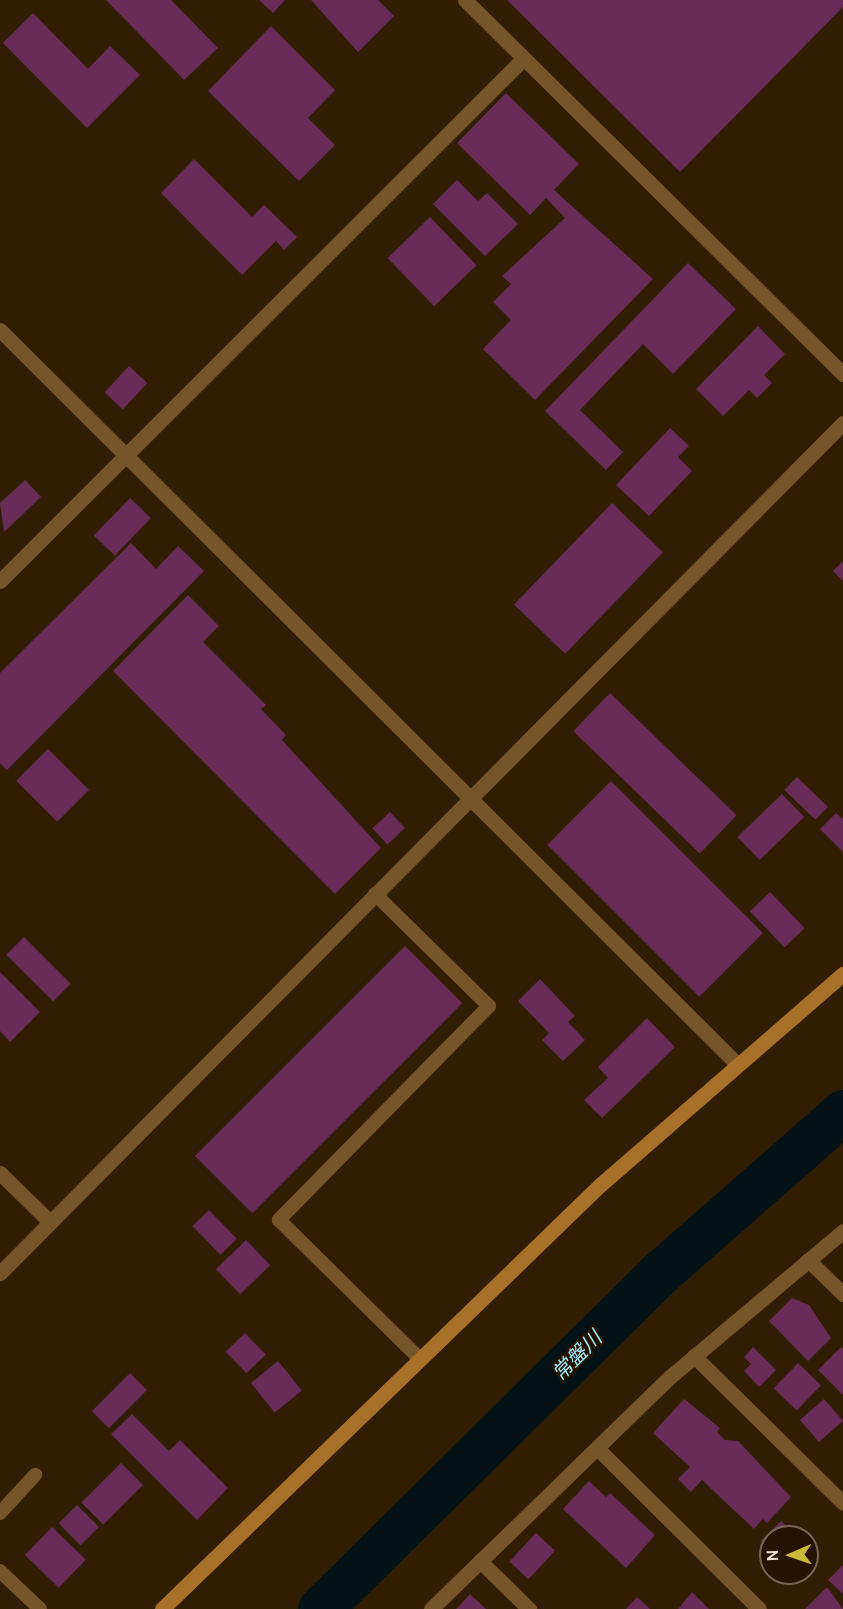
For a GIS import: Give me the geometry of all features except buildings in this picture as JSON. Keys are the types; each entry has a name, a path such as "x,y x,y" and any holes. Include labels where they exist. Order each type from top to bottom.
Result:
{"street":[{"path":"465,0 843,374"},
{"path":"0,581 523,58"},
{"path":"0,330 735,1062"},
{"path":"0,1273 843,423"},
{"path":"162,1609 419,1358 735,1062 843,974"},
{"path":"0,1173 50,1222"},
{"path":"431,1609 694,1356 843,1231"},
{"path":"808,1260 843,1294"},
{"path":"694,1356 843,1503"},
{"path":"597,1448 759,1609"},
{"path":"480,1561 529,1609"}],"lane":[{"path":"375,894 489,1006 279,1220 419,1358"},
{"path":"0,1513 34,1475"},
{"path":"0,1571 40,1609"}],"waterway":[{"name":"常盤川","path":"320,1609 662,1271 843,1112"}]}
